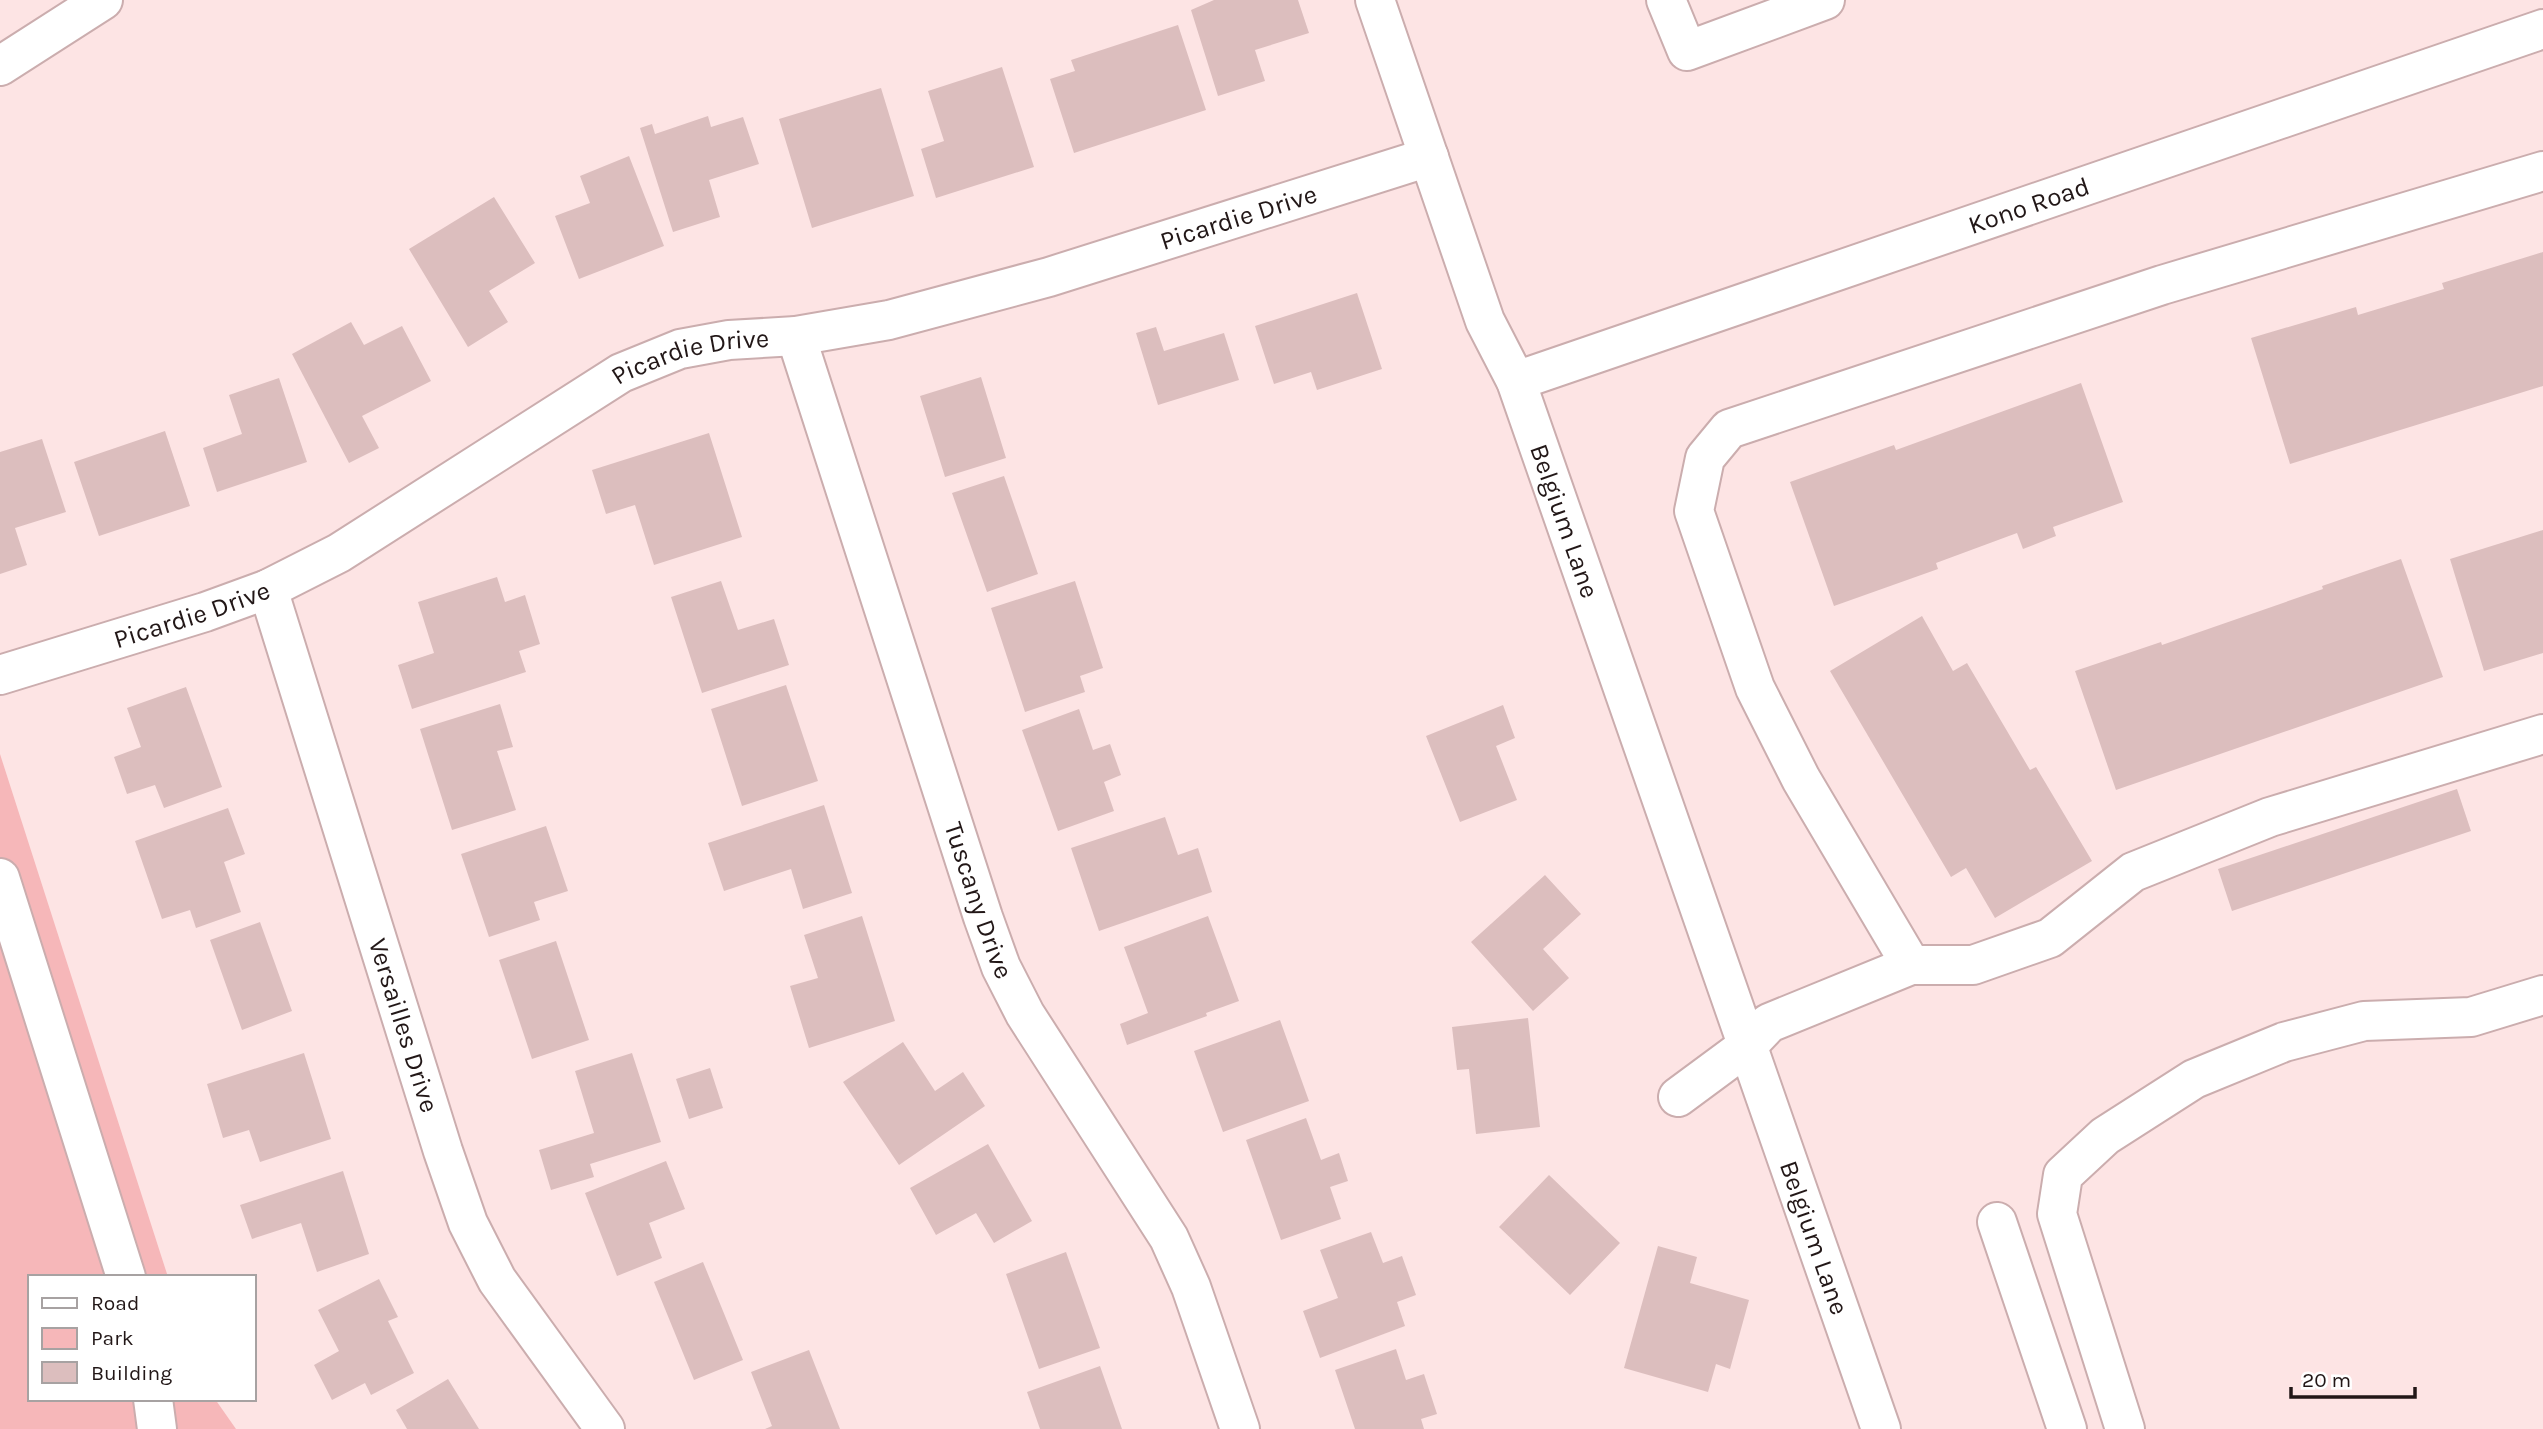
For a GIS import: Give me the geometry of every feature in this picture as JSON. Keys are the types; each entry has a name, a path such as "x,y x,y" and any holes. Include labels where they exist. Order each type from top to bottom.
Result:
{"street":[{"path":"0,66 103,0"},
{"name":"Belgium Lane","path":"1375,0 1485,321 1516,381 1881,1429"},
{"path":"1667,0 1686,51 1825,0"},
{"name":"Kono Road","path":"1516,381 2543,29"},
{"name":"Picardie Drive","path":"0,675 205,612 268,589 340,553 621,373 680,348 729,340 796,336 889,320 1049,276 1429,157"},
{"path":"1911,965 1801,779 1755,688 1694,511 1705,458 1729,429 2162,285 2543,171"},
{"name":"Tuscany Drive","path":"796,336 1001,967 1026,1014 1169,1238 1191,1287 1240,1429"},
{"name":"Versailles Drive","path":"268,589 443,1151 468,1223 496,1280 605,1429"},
{"path":"1678,1097 1747,1046 1769,1023 1911,965 1973,965 2050,938 2133,873 2270,817 2543,734"},
{"path":"0,878 125,1275"},
{"path":"2125,1429 2057,1214 2063,1175 2105,1136 2194,1079 2284,1042 2364,1021 2472,1017 2543,995"},
{"path":"1997,1222 2067,1429"},
{"path":"153,1401 157,1429"}],"green space":[{"path":"0,754 167,1275 28,1275 28,1401 216,1401 236,1429 0,1429"}],"building":[{"path":"1214,0 1298,0 1309,33 1255,50 1265,81 1218,96 1191,10"},
{"path":"1178,25 1206,110 1074,153 1050,79 1075,71 1071,60"},
{"path":"1002,67 1034,167 936,198 921,149 944,141 928,91"},
{"path":"881,88 914,196 812,228 779,119"},
{"path":"708,116 711,127 743,117 759,164 709,180 720,217 673,232 640,128 652,124 655,134"},
{"path":"629,156 664,246 579,279 555,216 590,203 580,176"},
{"path":"494,197 535,263 489,291 508,322 468,347 409,249"},
{"path":"2543,252 2543,386 2290,464 2251,338 2356,307 2358,315 2444,289 2442,283"},
{"path":"1357,293 1382,369 1317,390 1311,372 1274,384 1255,326"},
{"path":"351,322 364,345 402,326 431,381 362,416 379,448 349,463 292,354"},
{"path":"1156,327 1164,351 1224,333 1239,380 1158,405 1136,333"},
{"path":"981,377 1006,458 945,477 920,396"},
{"path":"279,378 307,462 217,492 203,448 242,434 229,395"},
{"path":"2081,383 2123,502 2053,527 2056,536 2023,549 2017,533 1936,563 1938,569 1834,606 1790,482 1894,445 1896,450"},
{"path":"165,431 190,506 99,536 74,462"},
{"path":"709,433 742,537 654,565 635,505 606,514 592,470"},
{"path":"42,439 66,512 15,528 27,565 0,574 0,452"},
{"path":"1004,476 1038,574 987,592 952,493"},
{"path":"2543,530 2543,653 2484,671 2450,559"},
{"path":"2401,559 2443,677 2116,790 2075,671 2161,642 2162,645"},
{"path":"497,577 505,602 525,595 540,644 519,651 526,672 412,709 398,665 434,653 418,602"},
{"path":"721,581 738,630 774,619 789,665 702,693 671,597"},
{"path":"1075,581 1103,668 1080,676 1085,692 1025,712 991,608"},
{"path":"1922,616 1953,671 1967,663 2030,770 2036,767 2092,861 1995,918 1966,868 1951,877 1830,671"},
{"path":"786,685 818,781 742,806 711,709"},
{"path":"186,687 222,787 164,808 155,785 127,794 114,757 141,747 127,708"},
{"path":"500,704 513,747 497,751 516,810 452,830 420,729"},
{"path":"1503,705 1515,738 1496,746 1517,800 1460,822 1426,736"},
{"path":"1079,709 1093,750 1110,744 1121,775 1104,782 1114,811 1058,831 1022,730"},
{"path":"2457,789 2471,831 2232,911 2218,869"},
{"path":"824,805 852,893 803,909 791,869 724,891 708,843"},
{"path":"228,808 245,854 224,862 241,912 196,928 190,910 162,919 135,841"},
{"path":"1165,817 1178,855 1198,848 1212,892 1099,931 1071,848"},
{"path":"546,826 568,891 534,902 540,920 489,937 461,854"},
{"path":"1545,875 1581,914 1543,949 1569,978 1533,1011 1471,942"},
{"path":"862,916 895,1021 809,1048 790,986 818,978 804,935"},
{"path":"1208,916 1239,1001 1206,1013 1207,1016 1127,1045 1120,1024 1148,1013 1124,947"},
{"path":"260,922 292,1011 242,1030 210,940"},
{"path":"556,941 589,1040 532,1059 499,960"},
{"path":"1528,1018 1540,1127 1476,1134 1469,1069 1457,1070 1452,1027"},
{"path":"1280,1020 1309,1101 1223,1132 1194,1051"},
{"path":"903,1042 935,1091 963,1072 985,1106 899,1165 843,1082"},
{"path":"304,1053 331,1139 260,1162 249,1130 223,1138 207,1084"},
{"path":"632,1053 661,1142 590,1164 594,1177 551,1190 539,1150 594,1133 575,1071"},
{"path":"710,1068 723,1108 689,1119 676,1079"},
{"path":"1306,1118 1321,1160 1339,1153 1348,1181 1330,1187 1341,1219 1281,1240 1246,1140"},
{"path":"988,1144 1032,1221 994,1243 976,1213 936,1235 910,1188"},
{"path":"666,1161 685,1209 649,1223 662,1258 617,1276 585,1193"},
{"path":"343,1171 369,1254 317,1272 301,1223 252,1239 240,1205"},
{"path":"1549,1175 1620,1243 1570,1295 1499,1227"},
{"path":"1371,1232 1383,1263 1402,1256 1416,1295 1397,1302 1405,1326 1320,1358 1303,1311 1338,1298 1320,1250"},
{"path":"1658,1246 1697,1257 1690,1283 1749,1300 1730,1369 1716,1364 1708,1392 1624,1368"},
{"path":"1066,1252 1100,1348 1039,1369 1006,1274"},
{"path":"703,1262 743,1360 694,1380 654,1282"},
{"path":"379,1279 398,1317 388,1321 414,1373 371,1395 365,1383 332,1400 314,1365 339,1351 318,1310"},
{"path":"1396,1349 1406,1380 1424,1374 1437,1414 1421,1419 1424,1429 1355,1429 1335,1370"},
{"path":"809,1350 840,1429 765,1429 772,1426 751,1372"},
{"path":"1100,1366 1122,1429 1040,1429 1027,1392"},
{"path":"448,1379 479,1429 407,1429 396,1410"}]}
